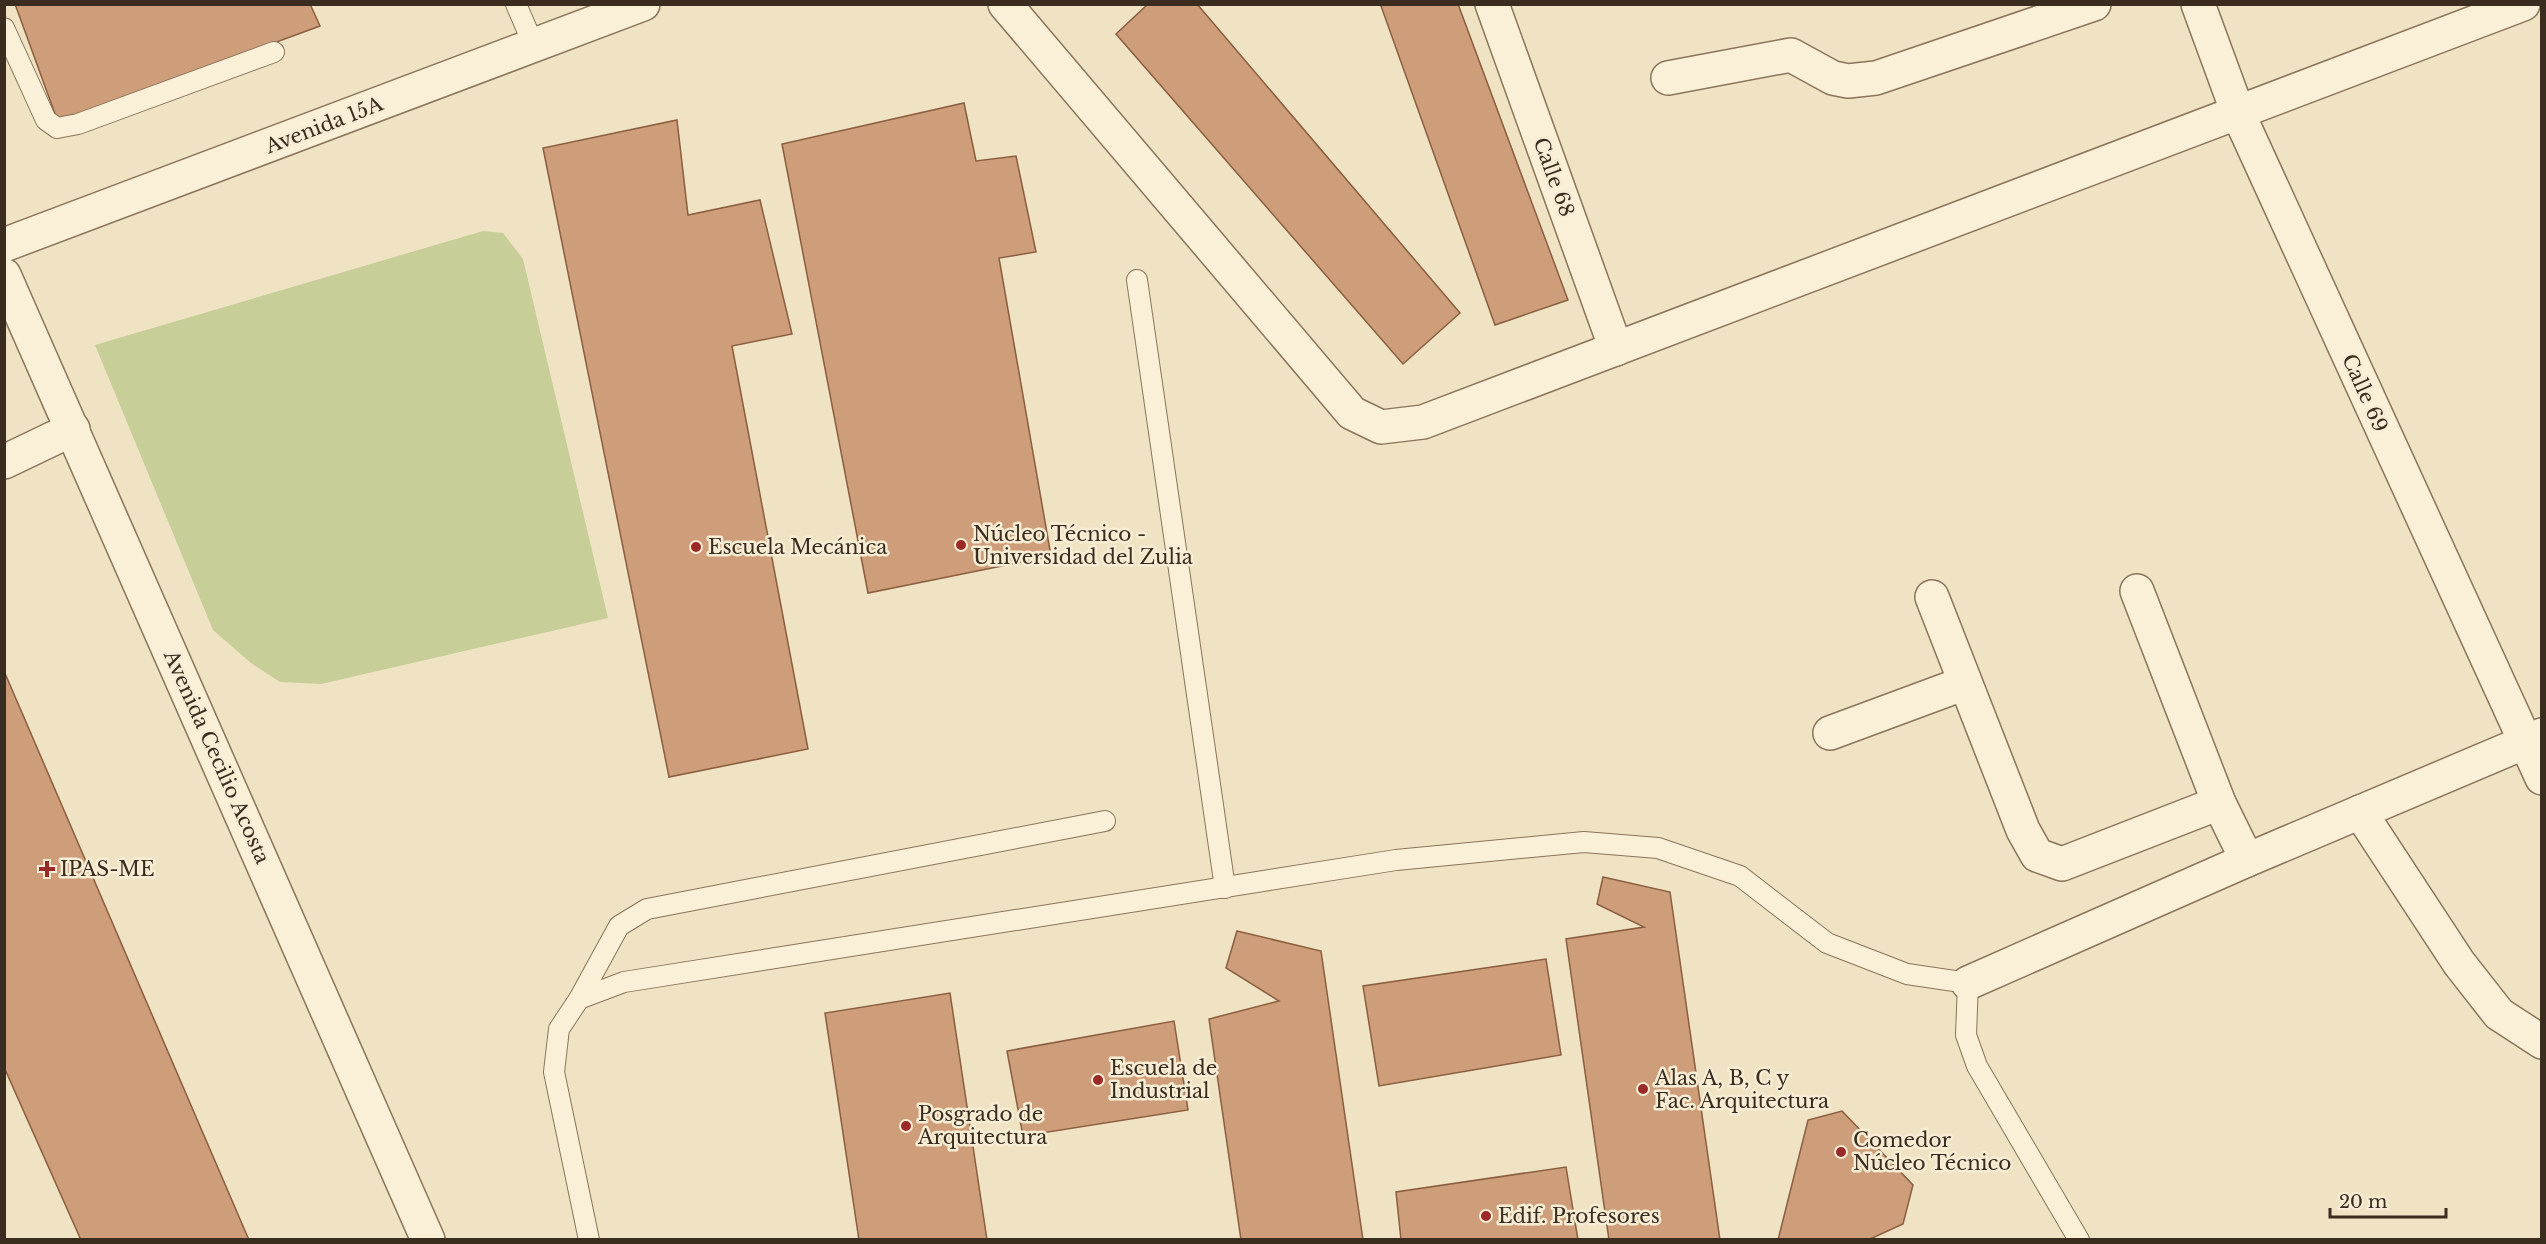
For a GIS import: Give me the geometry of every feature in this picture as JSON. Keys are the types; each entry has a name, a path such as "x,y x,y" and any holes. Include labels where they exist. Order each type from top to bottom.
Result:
{"street":[{"name":"Avenida 15A","path":"4,245 643,4"},
{"path":"1005,4 1352,413 1381,427 1423,422 2523,4"},
{"name":"Calle 68","path":"1492,4 1616,349"},
{"path":"1668,78 1791,56 1833,78 1848,81 1876,78 2094,4"},
{"name":"Calle 69","path":"2198,4 2238,113 2533,739 2541,778"},
{"name":"Avenida Cecilio Acosta","path":"4,275 428,1239"},
{"path":"4,462 73,429"},
{"path":"2137,591 2219,802 2247,860"},
{"path":"1932,597 2023,830 2037,855 2062,864 2219,802"},
{"path":"1830,733 1965,683"},
{"path":"1968,983 2247,860 2533,739"},
{"path":"2360,812 2459,963 2499,1014 2541,1042"}],"lane":[{"path":"516,4 534,46"},
{"path":"4,28 46,120 57,128 78,124 274,52"},
{"path":"1137,280 1225,888"},
{"path":"589,1239 554,1072 559,1029 579,999 620,926 646,909 1106,821"},
{"path":"579,999 624,982 1396,860 1572,843 1658,848 1740,876 1827,943 1907,974 1968,983 1966,1035 1977,1066 2079,1239"}],"green space":[{"path":"483,231 503,233 523,259 608,618 321,684 280,682 251,663 213,630 95,345"}],"building":[{"path":"15,4 310,4 320,26 58,122"},
{"path":"1148,4 1197,4 1460,313 1403,364 1116,34"},
{"path":"1386,4 1458,4 1568,300 1495,325 1381,6"},
{"name":"Escuela Mecánica","path":"964,103 976,161 1016,156 1036,252 999,258 1051,556 868,593 782,144"},
{"name":"Escuela Mecánica","path":"677,120 688,215 760,200 792,334 732,346 808,749 669,777 543,148"},
{"name":"IPAS-ME","path":"4,671 249,1240 81,1240 4,1067"},
{"name":"Alas A, B, C y Fac. Arquitectura","path":"1603,877 1670,892 1720,1240 1609,1240 1566,939 1644,927 1597,904"},
{"path":"1237,931 1321,951 1363,1240 1241,1240 1209,1019 1279,1001 1226,968"},
{"path":"1546,959 1561,1055 1379,1086 1363,986"},
{"name":"Posgrado de Arquitectura","path":"950,993 987,1240 859,1240 825,1013"},
{"name":"Escuela de Industrial","path":"1174,1021 1188,1110 1023,1136 1007,1051"},
{"name":"Comedor Núcleo Técnico","path":"1842,1111 1913,1185 1903,1224 1868,1240 1778,1240 1808,1120"},
{"name":"Edif. Profesores","path":"1566,1167 1578,1240 1401,1240 1396,1192"}],"place":[{"name":"Núcleo Técnico - Universidad del Zulia","path":"961,545"},
{"name":"Escuela Mecánica","path":"696,547"},
{"name":"IPAS-ME","path":"47,869"},
{"name":"Escuela de Industrial","path":"1098,1080"},
{"name":"Alas A, B, C y Fac. Arquitectura","path":"1643,1089"},
{"name":"Posgrado de Arquitectura","path":"906,1126"},
{"name":"Comedor Núcleo Técnico","path":"1841,1152"},
{"name":"Edif. Profesores","path":"1486,1216"}]}
